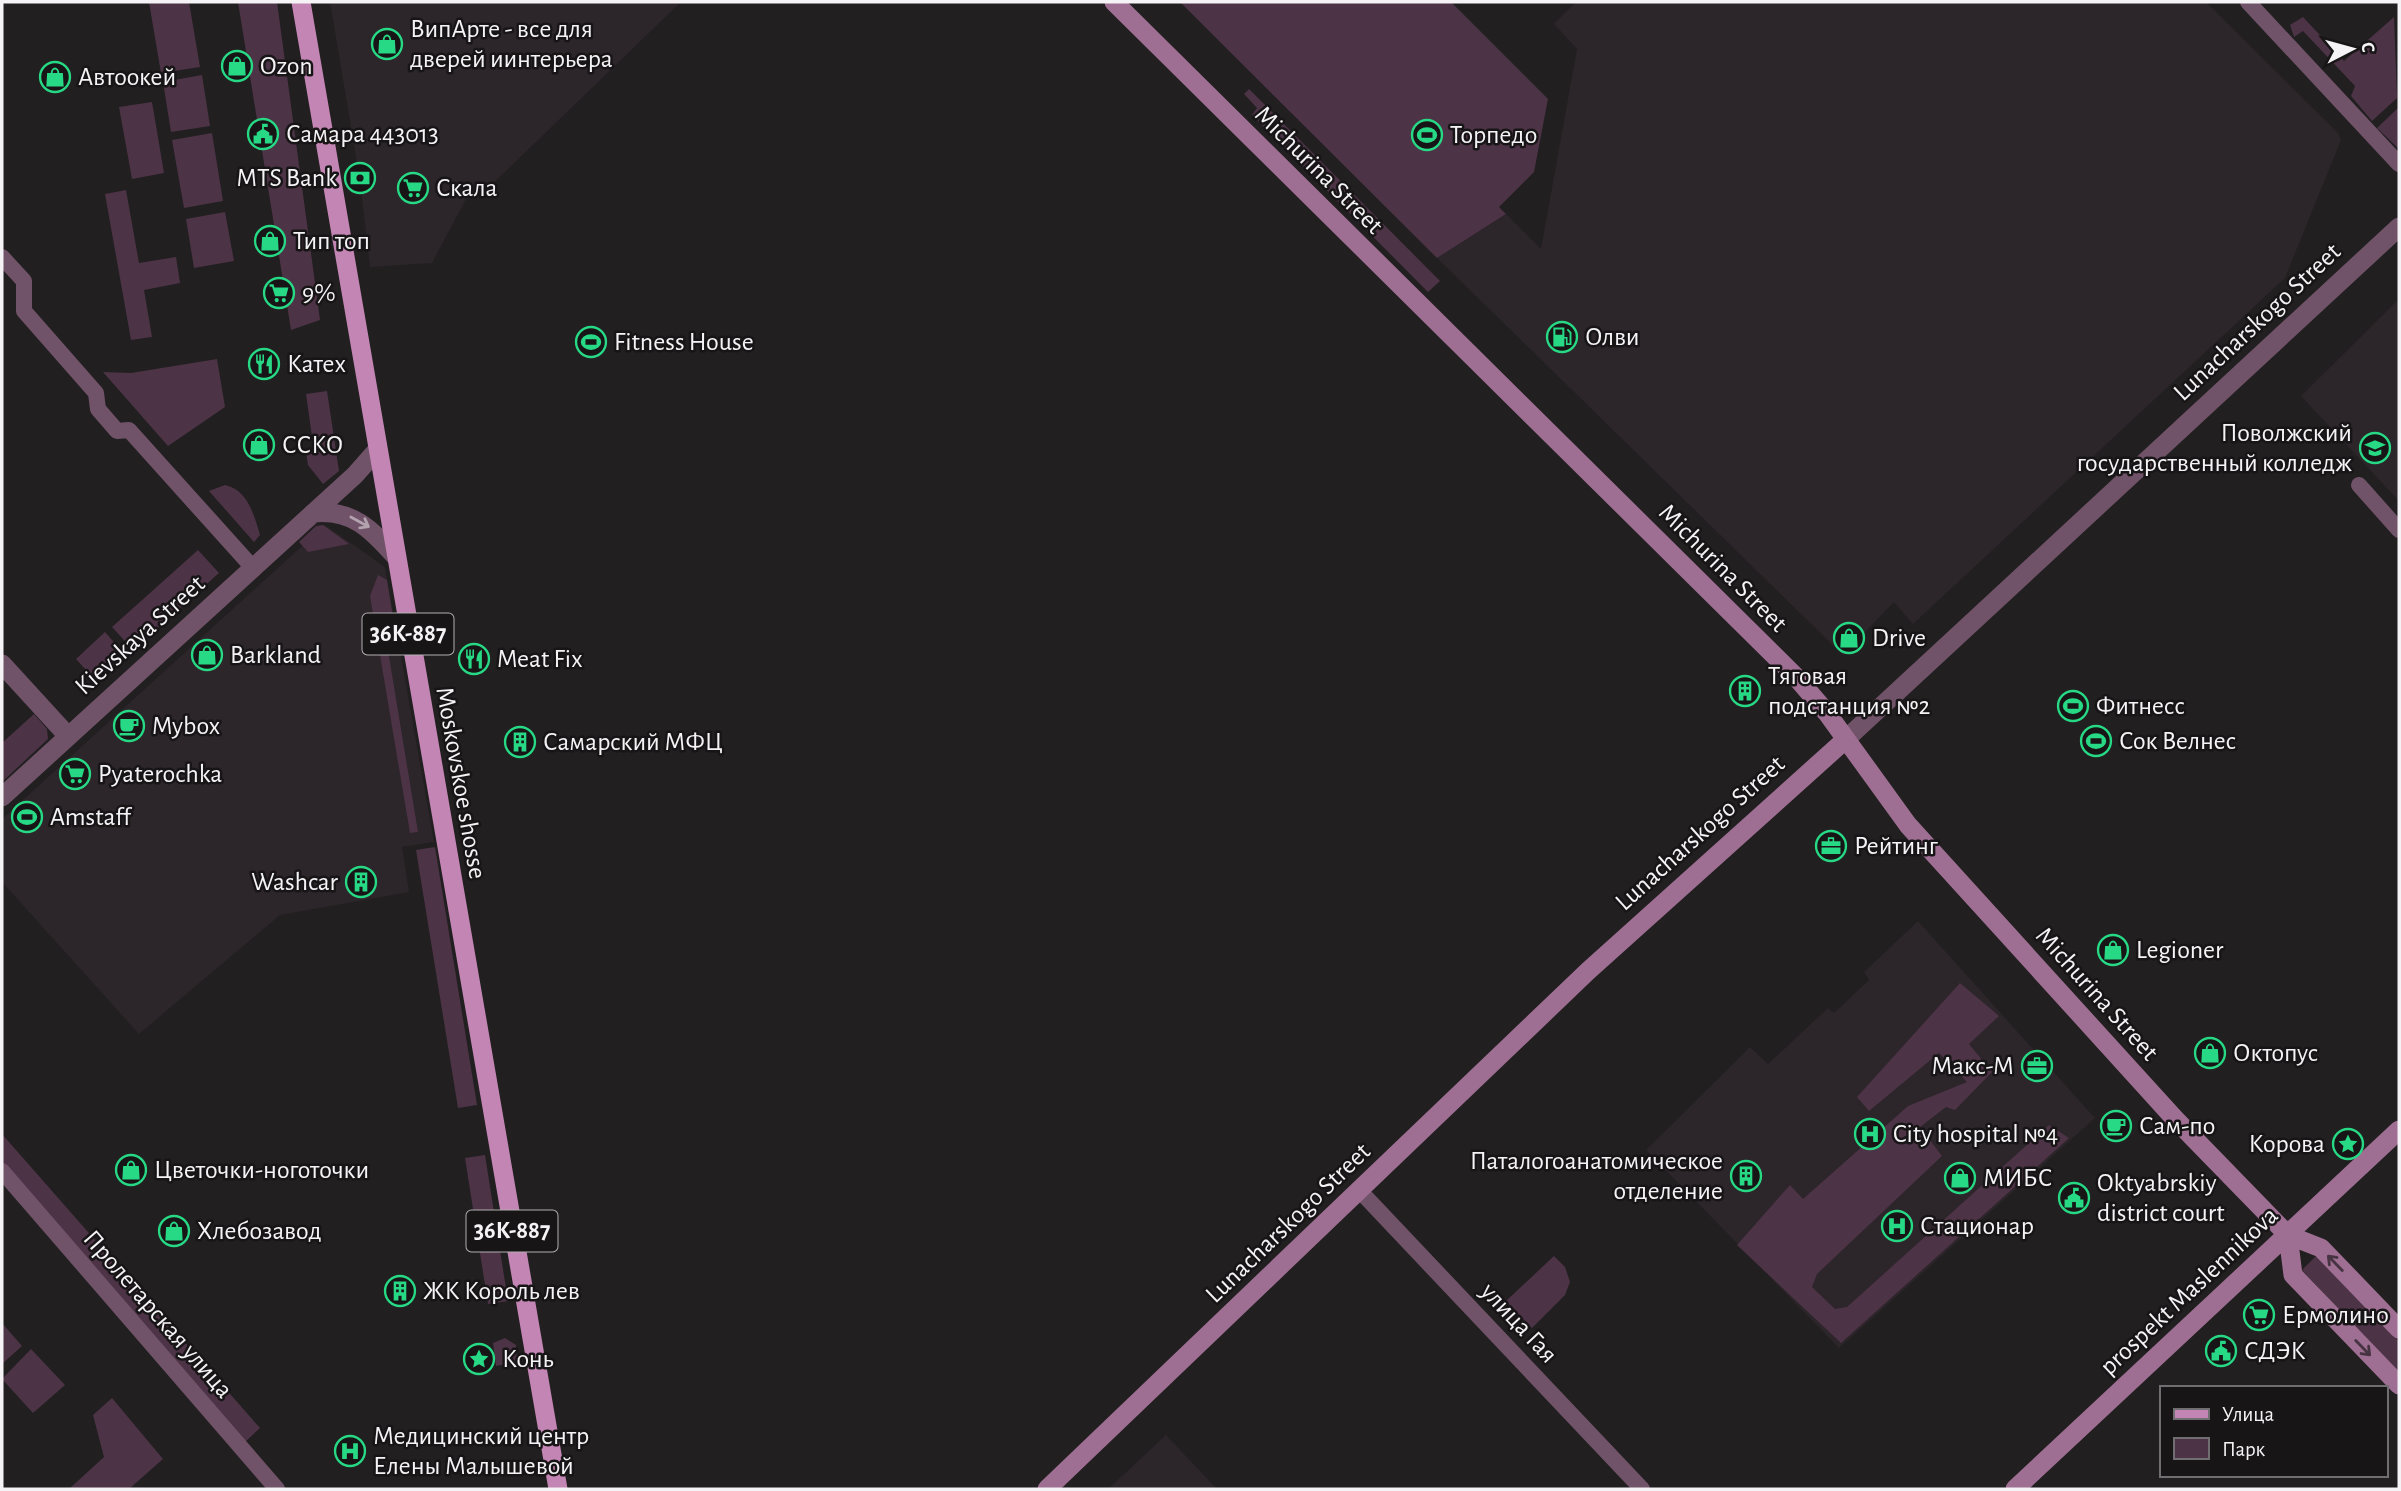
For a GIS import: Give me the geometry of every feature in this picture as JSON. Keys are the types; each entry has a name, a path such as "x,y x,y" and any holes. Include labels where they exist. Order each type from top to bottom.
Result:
{"main road":[{"name":"Moskovskoe shosse","path":"301,2 558,1489"},
{"name":"Michurina Street","path":"1114,2 1796,677 1827,713 1908,825 2175,1119 2288,1235 2321,1248 2399,1329"},
{"name":"Lunacharskogo Street","path":"1047,1489 1588,971 1845,740"},
{"name":"prospekt Maslennikova","path":"2015,1489 2399,1130"},
{"path":"2288,1235 2293,1275 2399,1385"}],"street":[{"path":"2248,2 2399,164"},
{"name":"Lunacharskogo Street","path":"1845,740 2399,227"},
{"path":"2,257 24,281 24,311 96,393 98,409 117,431 129,430 254,569"},
{"name":"Kievskaya Street","path":"2,797 66,735 254,569 355,475 377,450"},
{"path":"2359,485 2399,530"},
{"path":"313,513 341,513 356,519 371,528 395,556"},
{"path":"2,664 66,735"},
{"name":"Пролетарская улица","path":"2,1171 277,1489"},
{"name":"улица Гая","path":"1360,1191 1642,1489"}],"shaded area":[{"path":"330,2 681,2 480,196 466,199 432,263 370,267 360,181"},
{"path":"1576,2 2206,2 2338,133 2341,140 2285,278 1913,624 1894,602 1843,655 1437,258 1506,214 1541,249 1577,49 1554,24"},
{"name":"Поволжский государственный колледж","path":"2399,299 2399,501 2301,396"},
{"path":"325,525 385,567 434,842 402,847 409,892 280,915 139,1034 2,882 2,819"},
{"name":"City hospital №4","path":"1918,921 2095,1118 1839,1348 1646,1150 1750,1047 1768,1064 1828,1008 1834,1013 1869,980 1864,972"},
{"path":"1166,1435 1217,1489 1108,1489"}],"green space":[{"path":"149,2 189,2 200,67 161,73"},
{"path":"238,2 277,2 320,320 291,330"},
{"name":"Торпедо","path":"1180,2 1451,2 1548,99 1534,172 1499,207 1506,214 1437,258"},
{"path":"2303,17 2344,61 2394,17 2397,98 2372,121 2351,96 2355,86 2303,31 2294,37 2290,25"},
{"path":"202,75 210,126 171,132 163,82"},
{"path":"1249,89 1440,281 1428,292 1252,115 1257,108 1244,94"},
{"path":"152,102 164,173 132,179 119,107"},
{"path":"2399,107 2399,149 2377,128"},
{"path":"212,133 223,201 184,208 172,140"},
{"path":"126,190 139,263 176,257 180,283 144,290 152,337 131,340 105,194"},
{"path":"225,212 234,261 194,268 186,219"},
{"path":"217,359 225,407 168,446 103,372 131,373"},
{"path":"327,391 339,471 323,484 308,465 306,452 314,451 306,394"},
{"path":"225,485 239,492 249,504 260,535 254,542 209,491"},
{"path":"323,525 349,544 308,552 299,542 316,526"},
{"path":"198,550 219,573 133,650 112,627"},
{"path":"378,575 387,580 393,618 383,620 418,832 410,833 370,596"},
{"path":"105,632 126,656 97,682 76,659"},
{"path":"34,714 47,729 48,739 2,782 2,743"},
{"path":"435,847 477,1105 458,1108 416,850"},
{"path":"1960,983 1999,1016 1969,1044 1992,1072 1955,1110 1946,1107 1920,1127 1942,1156 1817,1274 1812,1287 1835,1309 1847,1307 2049,1125 2069,1138 1841,1343 1737,1245 1790,1185 1803,1199 1908,1106 1967,1082 1939,1053 1869,1111 1857,1097"},
{"path":"2,1134 260,1428 245,1442 2,1165"},
{"path":"485,1155 508,1301 488,1304 465,1158"},
{"path":"1554,1256 1565,1267 1570,1282 1565,1295 1532,1328 1506,1301"},
{"path":"2316,1256 2399,1341 2399,1374 2302,1270"},
{"path":"2,1323 22,1346 2,1364"},
{"path":"505,1338 516,1345 517,1362 496,1366 493,1343"},
{"path":"31,1349 65,1385 33,1413 2,1379"},
{"path":"112,1398 163,1459 129,1489 69,1489 104,1457 93,1415"}],"place":[{"name":"ВипАрте - все для дверей иинтерьера","path":"387,44"},
{"name":"Ozon","path":"237,66"},
{"name":"Автоокей","path":"55,77"},
{"name":"Самара 443013","path":"263,134"},
{"name":"Торпедо","path":"1427,135"},
{"name":"MTS Bank","path":"360,178"},
{"name":"Скала","path":"413,188"},
{"name":"Тип топ","path":"270,241"},
{"name":"9%","path":"279,293"},
{"name":"Олви","path":"1562,337"},
{"name":"Fitness House","path":"591,342"},
{"name":"Катех","path":"264,364"},
{"name":"ССКО","path":"259,445"},
{"name":"Поволжский государственный колледж","path":"2375,448"},
{"name":"Drive","path":"1849,638"},
{"name":"Barkland","path":"207,655"},
{"name":"Meat Fix","path":"474,659"},
{"name":"Тяговая подстанция №2","path":"1745,691"},
{"name":"Фитнесс","path":"2073,706"},
{"name":"Mybox","path":"129,726"},
{"name":"Сок Велнес","path":"2096,741"},
{"name":"Самарский МФЦ","path":"520,742"},
{"name":"Pyaterochka","path":"75,774"},
{"name":"Amstaff","path":"27,817"},
{"name":"Рейтинг","path":"1831,846"},
{"name":"Washcar","path":"361,882"},
{"name":"Legioner","path":"2113,950"},
{"name":"Октопус","path":"2210,1053"},
{"name":"Макс-М","path":"2037,1066"},
{"name":"Сам-по","path":"2116,1126"},
{"name":"City hospital №4","path":"1870,1134"},
{"name":"Корова","path":"2348,1144"},
{"name":"Цветочки-ноготочки","path":"131,1170"},
{"name":"Паталогоанатомическое отделение","path":"1746,1176"},
{"name":"МИБС","path":"1960,1178"},
{"name":"Oktyabrskiy district court","path":"2074,1198"},
{"name":"Стационар","path":"1897,1226"},
{"name":"Хлебозавод","path":"174,1231"},
{"name":"ЖК Король лев","path":"400,1291"},
{"name":"Ермолино","path":"2259,1315"},
{"name":"СДЭК","path":"2221,1351"},
{"name":"Конь","path":"479,1359"},
{"name":"Медицинский центр Елены Малышевой","path":"350,1451"}]}
